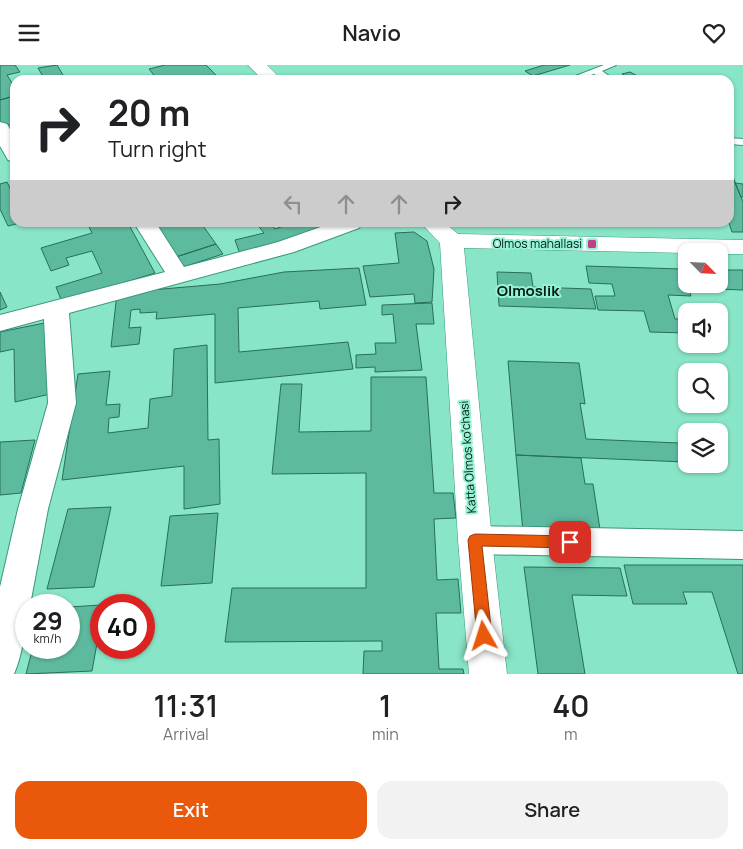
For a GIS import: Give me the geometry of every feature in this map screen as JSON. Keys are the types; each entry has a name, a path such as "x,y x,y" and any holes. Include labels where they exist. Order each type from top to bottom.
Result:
{"street":[{"path":"257,65 268,75"},
{"path":"0,128 10,147"},
{"path":"148,227 179,275"},
{"path":"0,323 286,247 340,227"},
{"path":"442,231 743,247"},
{"name":"Katta Olmos ko'chasi","path":"442,231 488,674"},
{"path":"0,666 33,509 62,403 56,308"},
{"path":"475,540 743,545"}],"lane":[{"path":"583,75 612,65"},
{"path":"595,71 602,75"}],"building":[{"path":"0,65 15,65 20,72 7,75 10,80 10,97 0,100"},
{"path":"57,65 63,75 42,75 38,68"},
{"path":"165,65 206,65 216,75 154,75 149,69"},
{"path":"544,65 570,65 536,75 531,75 525,71"},
{"path":"630,72 636,75 624,75 622,74"},
{"path":"10,97 10,125 3,127 0,121 0,100"},
{"path":"734,180 743,202 743,232 732,232 730,227 734,227"},
{"path":"7,182 10,188 10,226 8,226 0,209 0,184"},
{"path":"735,183 743,184 743,197 741,197"},
{"path":"89,227 130,227 155,273 62,302 56,287 102,273 92,251 66,258 69,265 51,271 41,248 92,233"},
{"path":"157,227 204,227 216,244 176,257"},
{"path":"259,227 273,227 275,229 281,227 328,227 240,254 235,240 264,233"},
{"path":"414,232 427,241 434,269 432,302 415,303 414,294 370,297 363,266 399,263 395,233"},
{"path":"216,244 223,254 183,267 176,257"},
{"path":"586,266 678,269 678,293 690,293 691,296 668,295 675,319 678,319 678,333 650,332 644,311 598,310 595,296 615,296 612,284 589,283"},
{"path":"359,268 366,305 320,309 319,301 238,308 239,352 348,342 353,369 215,383 215,314 156,319 157,312 140,313 140,309 131,310 129,328 141,327 139,344 111,347 117,293 220,284 284,272"},
{"path":"728,270 743,270 743,290 728,289"},
{"path":"497,272 531,273 533,287 591,289 596,309 499,306"},
{"path":"0,292 7,307 0,310"},
{"path":"432,303 434,324 416,324 422,370 375,372 375,367 356,368 356,355 376,354 375,343 396,343 393,314 382,315 382,305"},
{"path":"54,321 59,392 15,402 14,349 0,352 0,332"},
{"path":"207,345 208,440 219,439 220,504 184,509 184,466 62,480 78,374 110,371 106,405 120,404 119,417 109,418 108,433 148,428 150,399 172,396 174,349"},
{"path":"508,361 579,363 585,404 580,403 586,439 678,443 678,462 516,455"},
{"path":"371,377 426,377 434,493 453,493 456,518 434,519 437,580 458,579 461,613 436,613 439,669 463,669 464,674 363,674 364,651 382,651 382,641 225,642 232,588 366,588 366,473 272,474 281,384 302,384 299,432 371,431"},
{"path":"35,440 21,493 0,495 0,442"},
{"path":"516,455 581,458 585,484 593,484 601,536 523,532"},
{"path":"111,507 94,587 47,589 68,509"},
{"path":"218,513 212,583 161,586 170,516"},
{"path":"624,565 743,565 743,674 738,674 712,592 683,592 687,604 633,604"},
{"path":"524,567 620,568 627,596 572,595 585,674 538,674"},
{"path":"80,606 90,606 90,659 94,659 92,671 26,674 30,659 80,659"}],"place":[{"name":"Olmos mahallasi","path":"592,244"}],"district":[{"name":"Olmoslik","path":"528,291"}],"route":[{"path":"484,636 475,540 570,542"}]}
